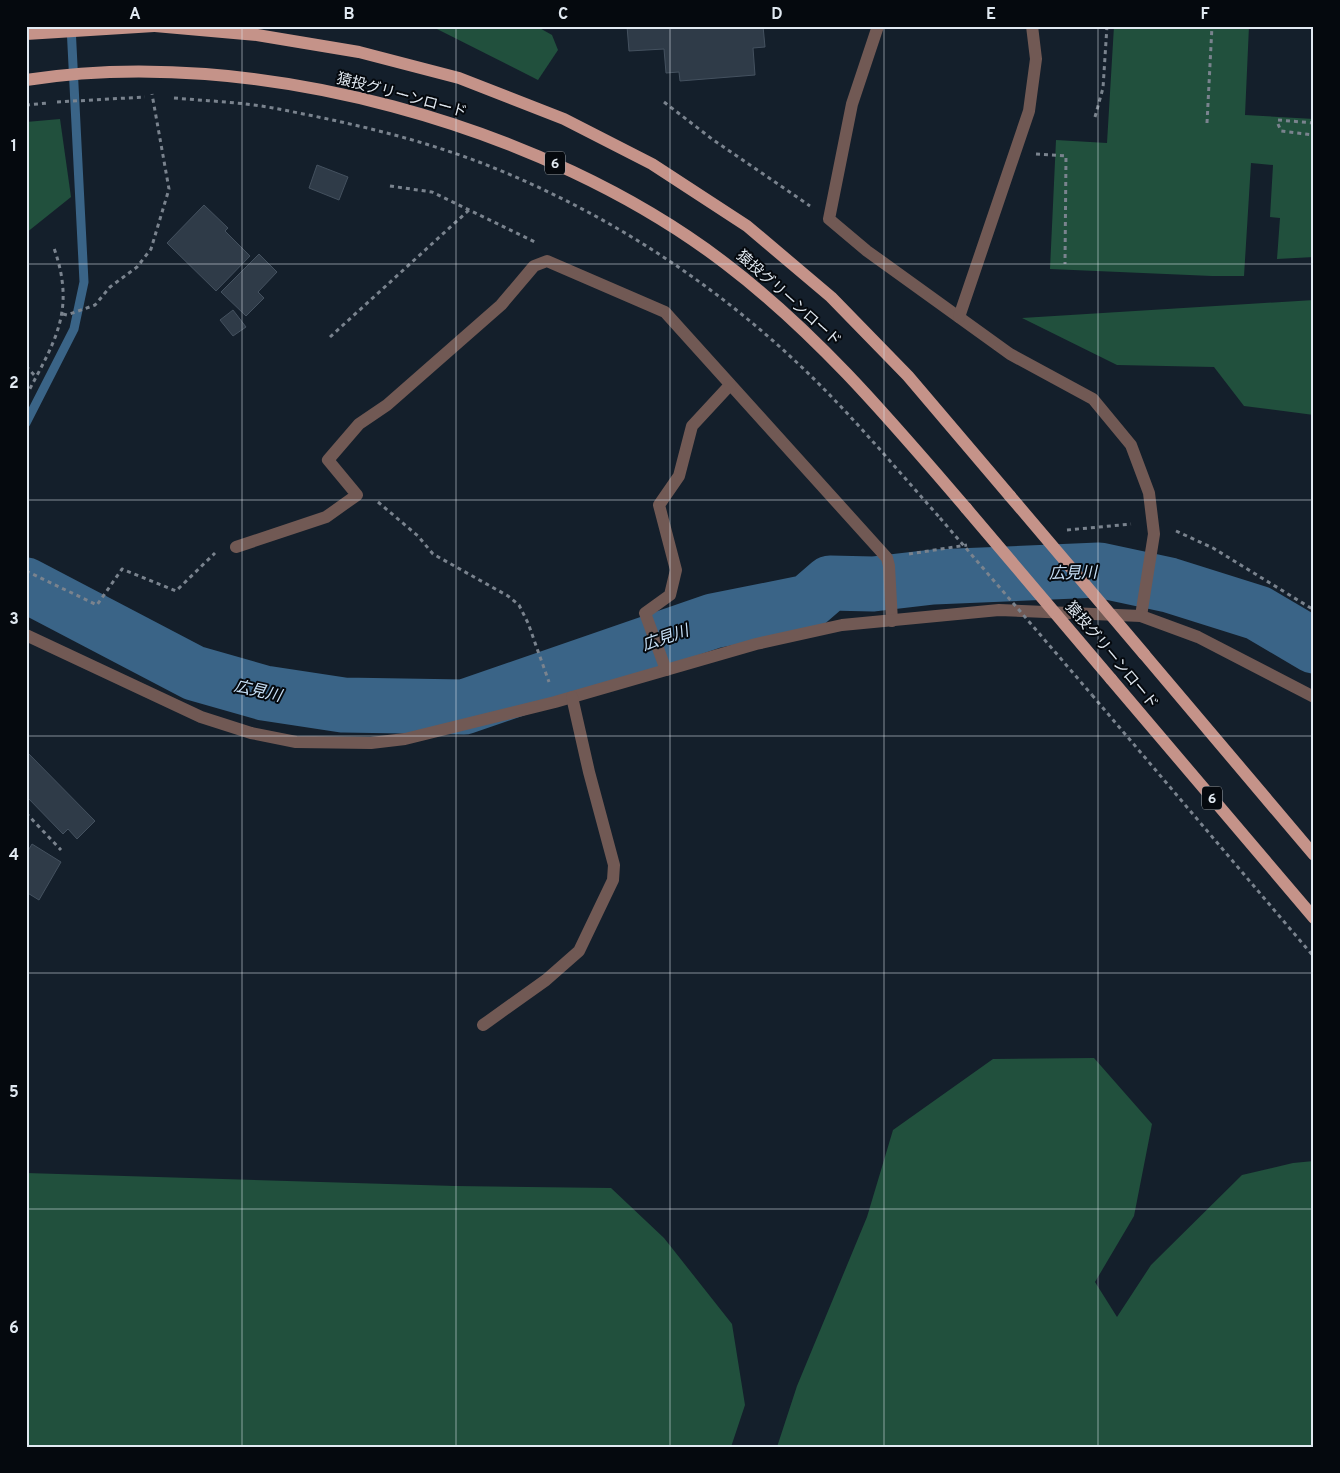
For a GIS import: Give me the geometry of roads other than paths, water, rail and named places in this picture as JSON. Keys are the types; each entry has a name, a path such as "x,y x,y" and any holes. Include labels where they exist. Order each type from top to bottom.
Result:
{"main road":[{"name":"猿投グリーンロード","path":"26,34 154,26 257,35 358,52 459,78 564,119 652,164 747,226 831,297 908,376 1314,855"},
{"name":"猿投グリーンロード","path":"26,80 138,72 242,78 342,95 442,119 550,160 640,207 726,264 810,336 879,407 1314,918"}],"street":[{"path":"878,26 852,104 829,219 867,251 1010,354 1092,399 1131,445 1150,493 1154,529 1140,616"},
{"path":"959,317 1029,111 1036,59 1032,26"},
{"path":"236,547 326,517 357,495 328,460 359,424 387,404 501,305 534,266 547,261 665,312 888,562 892,620"},
{"path":"666,669 645,613 670,595 676,570 660,505 679,476 692,426 730,386"},
{"path":"27,636 201,717 251,732 296,742 371,743 405,739 555,702 756,644 842,626 999,610 1140,616 1198,637 1314,697"},
{"path":"483,1025 546,980 579,952 613,880 614,865 589,772 572,697"}],"waterway":[{"path":"26,423 74,329 84,282 71,26"},
{"name":"広見川","path":"26,585 194,673 264,693 343,705 464,707 713,621 808,602 830,583 873,584 933,577 1099,570 1169,585 1258,613 1314,646"}]}
